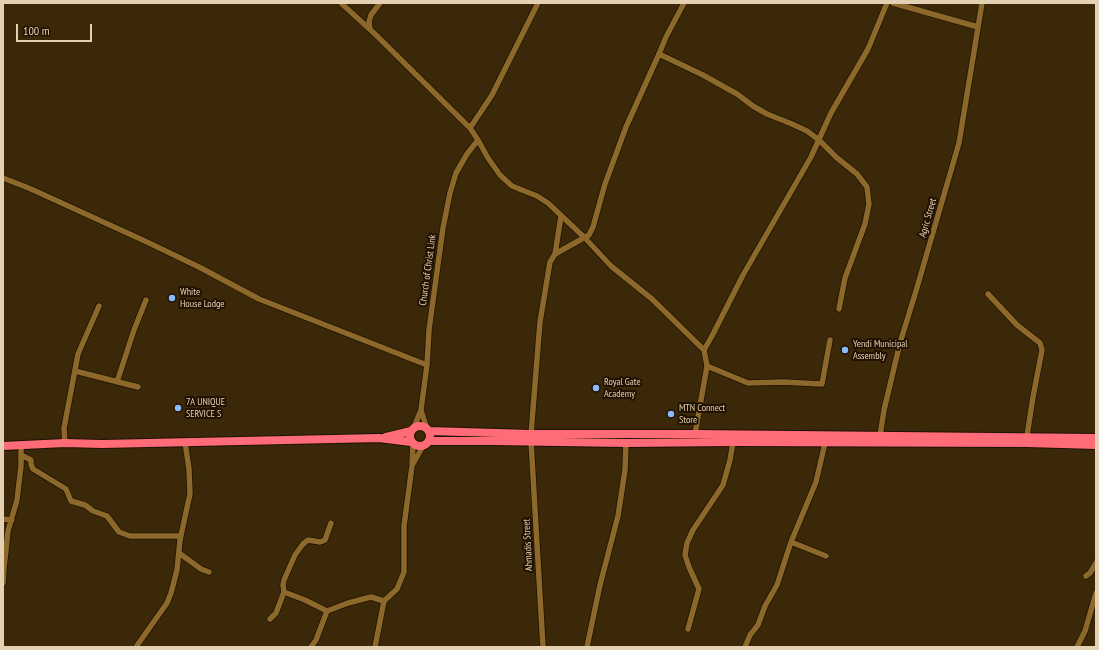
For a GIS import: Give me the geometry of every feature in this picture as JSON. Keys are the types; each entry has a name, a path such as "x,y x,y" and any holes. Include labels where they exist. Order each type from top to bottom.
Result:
{"highway":[{"path":"379,438 420,426 428,430 531,438 626,442 825,443 880,439 1027,436 1096,438"},
{"path":"412,443 410,437 413,429"},
{"path":"426,444 430,436 428,430"},
{"path":"3,446 65,443 102,444 379,438 412,443 417,446 426,444 531,438 695,434 1096,445"}],"street":[{"path":"341,3 470,128 500,175 512,186 536,196 548,203 586,238 612,266 652,298 704,350 707,366 695,434"},
{"path":"370,30 369,22 371,15 380,3"},
{"path":"470,128 492,95 538,3"},
{"path":"555,254 586,238 588,235 626,127 666,37 684,3"},
{"path":"704,350 743,276 811,157 831,112 868,49 887,3"},
{"path":"893,3 978,27"},
{"name":"Agric Street","path":"880,439 884,410 900,343 959,143 982,3"},
{"path":"659,54 738,94 753,106 767,114 807,131 856,174 867,188 869,204 865,224 845,278 839,309"},
{"name":"Church of Christ Link","path":"413,429 421,410 427,365 429,330 443,228 450,193 456,173 467,154 478,140"},
{"path":"3,178 31,189 147,242 199,267 259,299 427,365"},
{"name":"Ahmadis Street","path":"542,647 531,438 540,322 550,262 555,254 561,216"},
{"path":"988,294 1017,325 1040,343 1042,350 1027,436"},
{"path":"117,382 134,330 146,300"},
{"path":"65,443 64,428 78,354 99,306"},
{"path":"707,366 748,383 782,382 822,384 830,340"},
{"path":"75,371 138,387"},
{"name":"Church of Christ Link","path":"421,410 428,430"},
{"path":"136,647 167,603 177,570 181,536 190,494 189,469 185,442"},
{"path":"587,647 600,585 618,516 625,470 626,442"},
{"path":"688,629 699,588 685,555 687,543 693,530 722,485 730,460 733,442"},
{"path":"375,647 384,601 397,589 404,572 404,526 412,466 412,443"},
{"path":"745,647 750,635 758,625 765,606 777,585 791,542 816,482 825,443"},
{"path":"412,466 426,444"},
{"path":"3,583 8,532 17,500 22,445"},
{"path":"21,455 31,460 33,469 66,489 71,501 85,505 93,511 107,516 119,532 130,536 181,536"},
{"path":"3,519 12,520"},
{"path":"270,619 276,613 284,592 284,580 295,555 308,540 320,542 325,540 331,523"},
{"path":"791,542 826,556"},
{"path":"179,553 201,569 210,572"},
{"path":"1086,576 1090,573 1096,563"},
{"path":"284,592 327,611 348,603 371,597 384,601"},
{"path":"1077,647 1085,630 1096,593"},
{"path":"311,647 316,640 327,611"}],"place":[{"name":"White House Lodge","path":"172,298"},
{"name":"Yendi Municipal Assembly","path":"845,350"},
{"name":"Royal Gate Academy","path":"596,388"},
{"name":"7A UNIQUE SERVICE S","path":"178,408"},
{"name":"MTN Connect Store","path":"671,414"}]}
